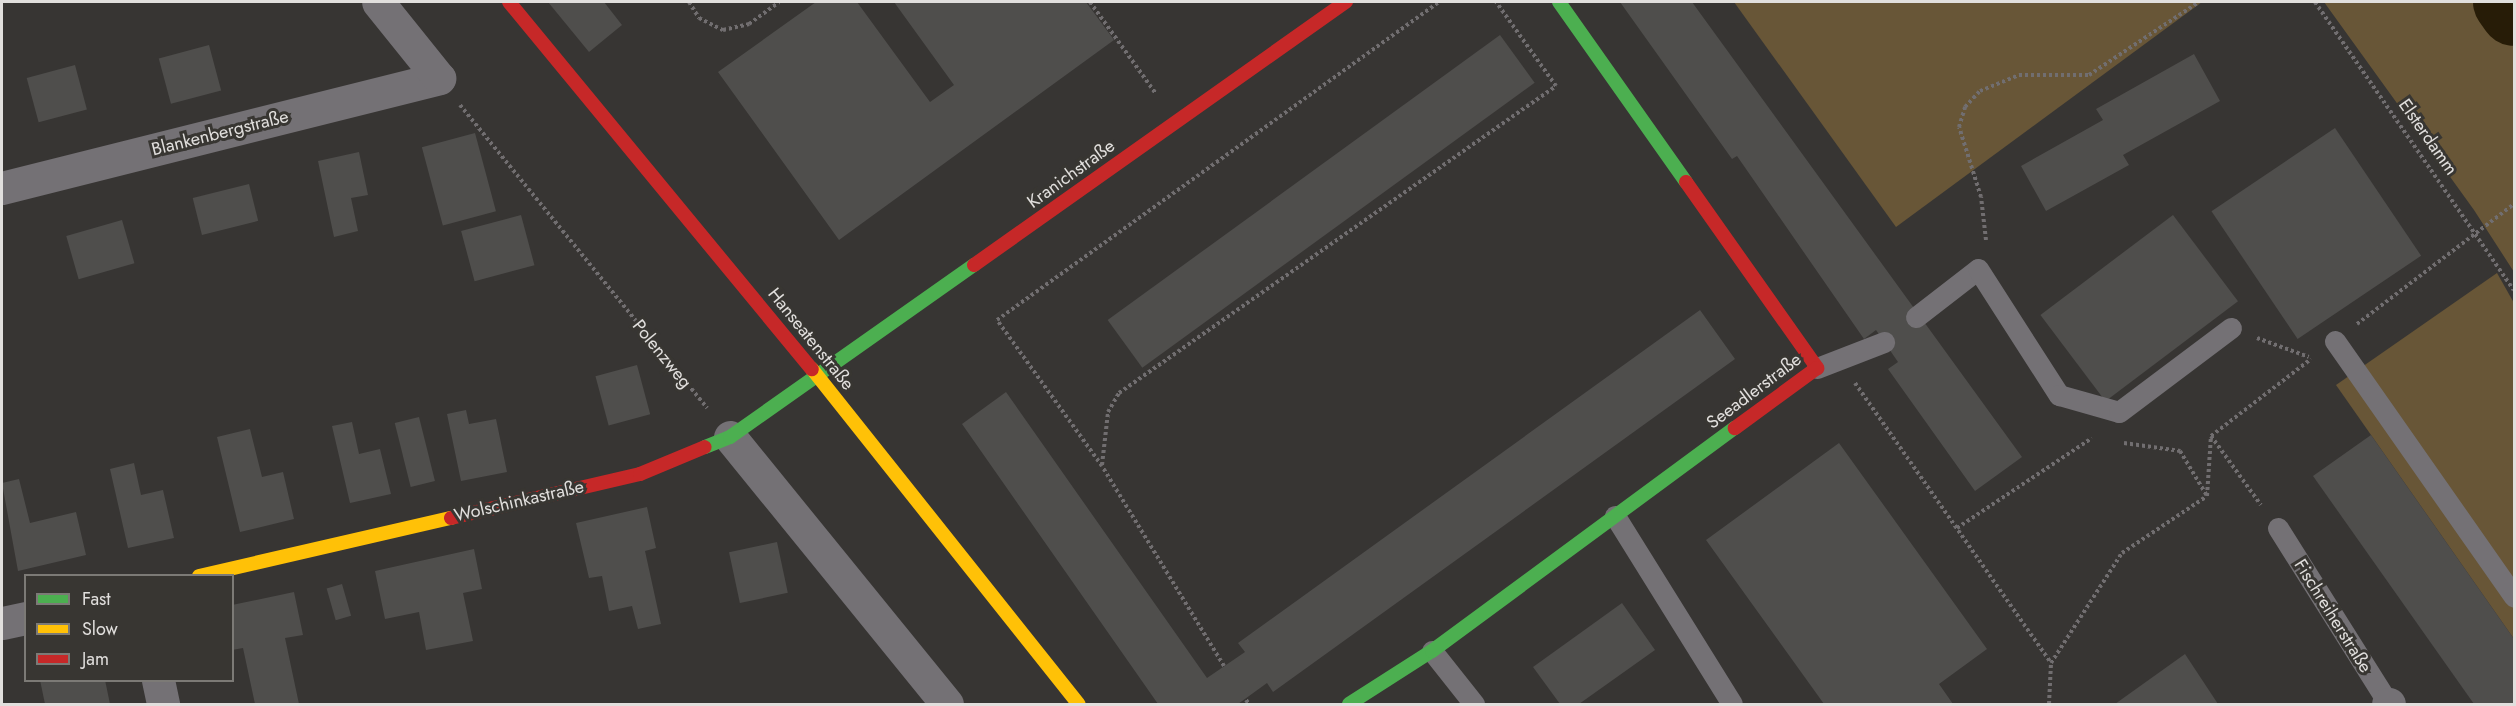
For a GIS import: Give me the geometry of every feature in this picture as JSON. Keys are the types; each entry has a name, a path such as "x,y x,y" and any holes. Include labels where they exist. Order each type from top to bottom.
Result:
{"street":[{"path":"378,2 438,78"},
{"name":"Hanseatenstraße","path":"509,2 818,376 1078,705"},
{"name":"Kranichstraße","path":"818,376 1346,2"},
{"name":"Seeadlerstraße","path":"1349,705 1432,651 1817,368 1559,2"},
{"name":"Blankenbergstraße","path":"2,188 438,78"},
{"name":"Wolschinkastraße","path":"208,574 640,474 730,437 818,376"},
{"path":"730,437 947,705"},
{"path":"2,623 24,618"},
{"path":"158,682 163,705"}],"lane":[{"path":"1916,317 1977,269 2059,395 2088,405 2120,412 2231,328"},
{"path":"2334,341 2514,597"},
{"path":"1817,368 1840,362 1884,342"},
{"path":"1615,516 1732,705"},
{"name":"Fischreiherstraße","path":"2278,528 2388,704"},
{"path":"1432,651 1474,705"}],"path":[{"path":"689,2 699,18 723,30 749,24 779,2"},
{"path":"1090,2 1176,121"},
{"path":"1224,666 1102,466 997,320 1439,2"},
{"path":"1102,466 1108,412 1119,393 1556,86 1496,2"},
{"path":"1977,269 1987,223 1959,127 1965,107 1980,92 2019,75 2089,75 2199,2"},
{"name":"Elsterdamm","path":"2315,2 2479,231 2514,290"},
{"name":"Polenzweg","path":"438,78 730,437"},
{"path":"2207,496 2211,436 2514,204"},
{"path":"2231,328 2312,358"},
{"path":"1840,362 2051,663"},
{"path":"2211,436 2278,528"},
{"path":"1957,528 2087,437 2099,439"},
{"path":"2110,441 2180,451 2207,496"},
{"path":"2049,705 2051,663 2121,553 2207,496"}],"shaded area":[{"path":"1734,2 2202,2 1896,227"},
{"path":"2324,2 2514,2 2514,272 2474,210"},
{"path":"2497,273 2514,303 2514,639 2336,385"}],"building":[{"path":"548,2 604,2 622,25 589,52"},
{"path":"816,2 857,2 930,102 954,85 894,2 1086,2 1114,40 839,240 718,72"},
{"path":"1620,2 1692,2 2022,457 1975,491 1888,369 1898,362 1876,330 1864,339 1737,156 1732,159"},
{"path":"1500,35 1535,83 1142,368 1108,320"},
{"path":"209,45 221,90 171,104 159,58"},
{"path":"2194,54 2220,101 2123,155 2129,165 2046,211 2021,166 2103,120 2096,109"},
{"path":"75,65 87,109 39,122 27,78"},
{"path":"2335,128 2421,256 2298,339 2211,211"},
{"path":"475,133 496,211 443,225 422,147"},
{"path":"359,152 368,195 351,198 358,231 334,237 318,161"},
{"path":"249,184 258,221 202,235 193,198"},
{"path":"521,215 534,265 475,281 461,231"},
{"path":"2173,215 2238,301 2105,401 2040,315"},
{"path":"122,220 134,263 79,279 66,236"},
{"path":"1700,310 1735,359 1273,692 1267,683 1238,704 1158,704 962,424 1006,392 1207,678 1245,652 1238,643"},
{"path":"637,365 650,414 609,425 595,376"},
{"path":"466,410 469,424 496,419 507,472 461,481 447,414"},
{"path":"419,417 435,481 411,487 395,423"},
{"path":"352,422 359,454 380,449 391,494 350,503 332,426"},
{"path":"250,429 262,477 283,472 294,519 240,532 217,437"},
{"path":"2371,435 2514,639 2514,704 2474,704 2313,476"},
{"path":"1839,443 1987,649 1939,684 1953,704 1824,704 1706,540"},
{"path":"134,463 141,495 163,490 174,538 128,548 110,469"},
{"path":"19,479 30,523 76,512 86,555 18,571 2,483"},
{"path":"647,507 656,548 645,551 661,624 638,629 632,606 609,611 602,576 589,578 576,523"},
{"path":"777,542 788,593 740,603 729,552"},
{"path":"474,549 482,589 463,593 473,641 426,650 419,612 385,619 375,571"},
{"path":"342,584 351,616 336,620 327,588"},
{"path":"294,592 303,635 285,638 299,704 255,704 243,648 234,650 234,605"},
{"path":"1622,603 1655,650 1579,704 1560,704 1533,667"},
{"path":"2185,654 2218,704 2115,704"},
{"path":"40,682 105,682 110,704 45,704"}],"waterway":[{"path":"2507,2 2514,12"}],"traffic: fast":[{"path":"1559,2 1686,182"},
{"path":"705,447 730,437 974,265"},
{"path":"1349,704 1432,651 1735,428"}],"traffic: slow":[{"path":"812,369 1078,704"},
{"path":"208,574 451,518"}],"traffic: jam":[{"path":"509,2 812,369"},
{"path":"974,265 1346,2"},
{"path":"1686,182 1817,368 1735,428"},
{"path":"451,518 640,474 705,447"}]}
